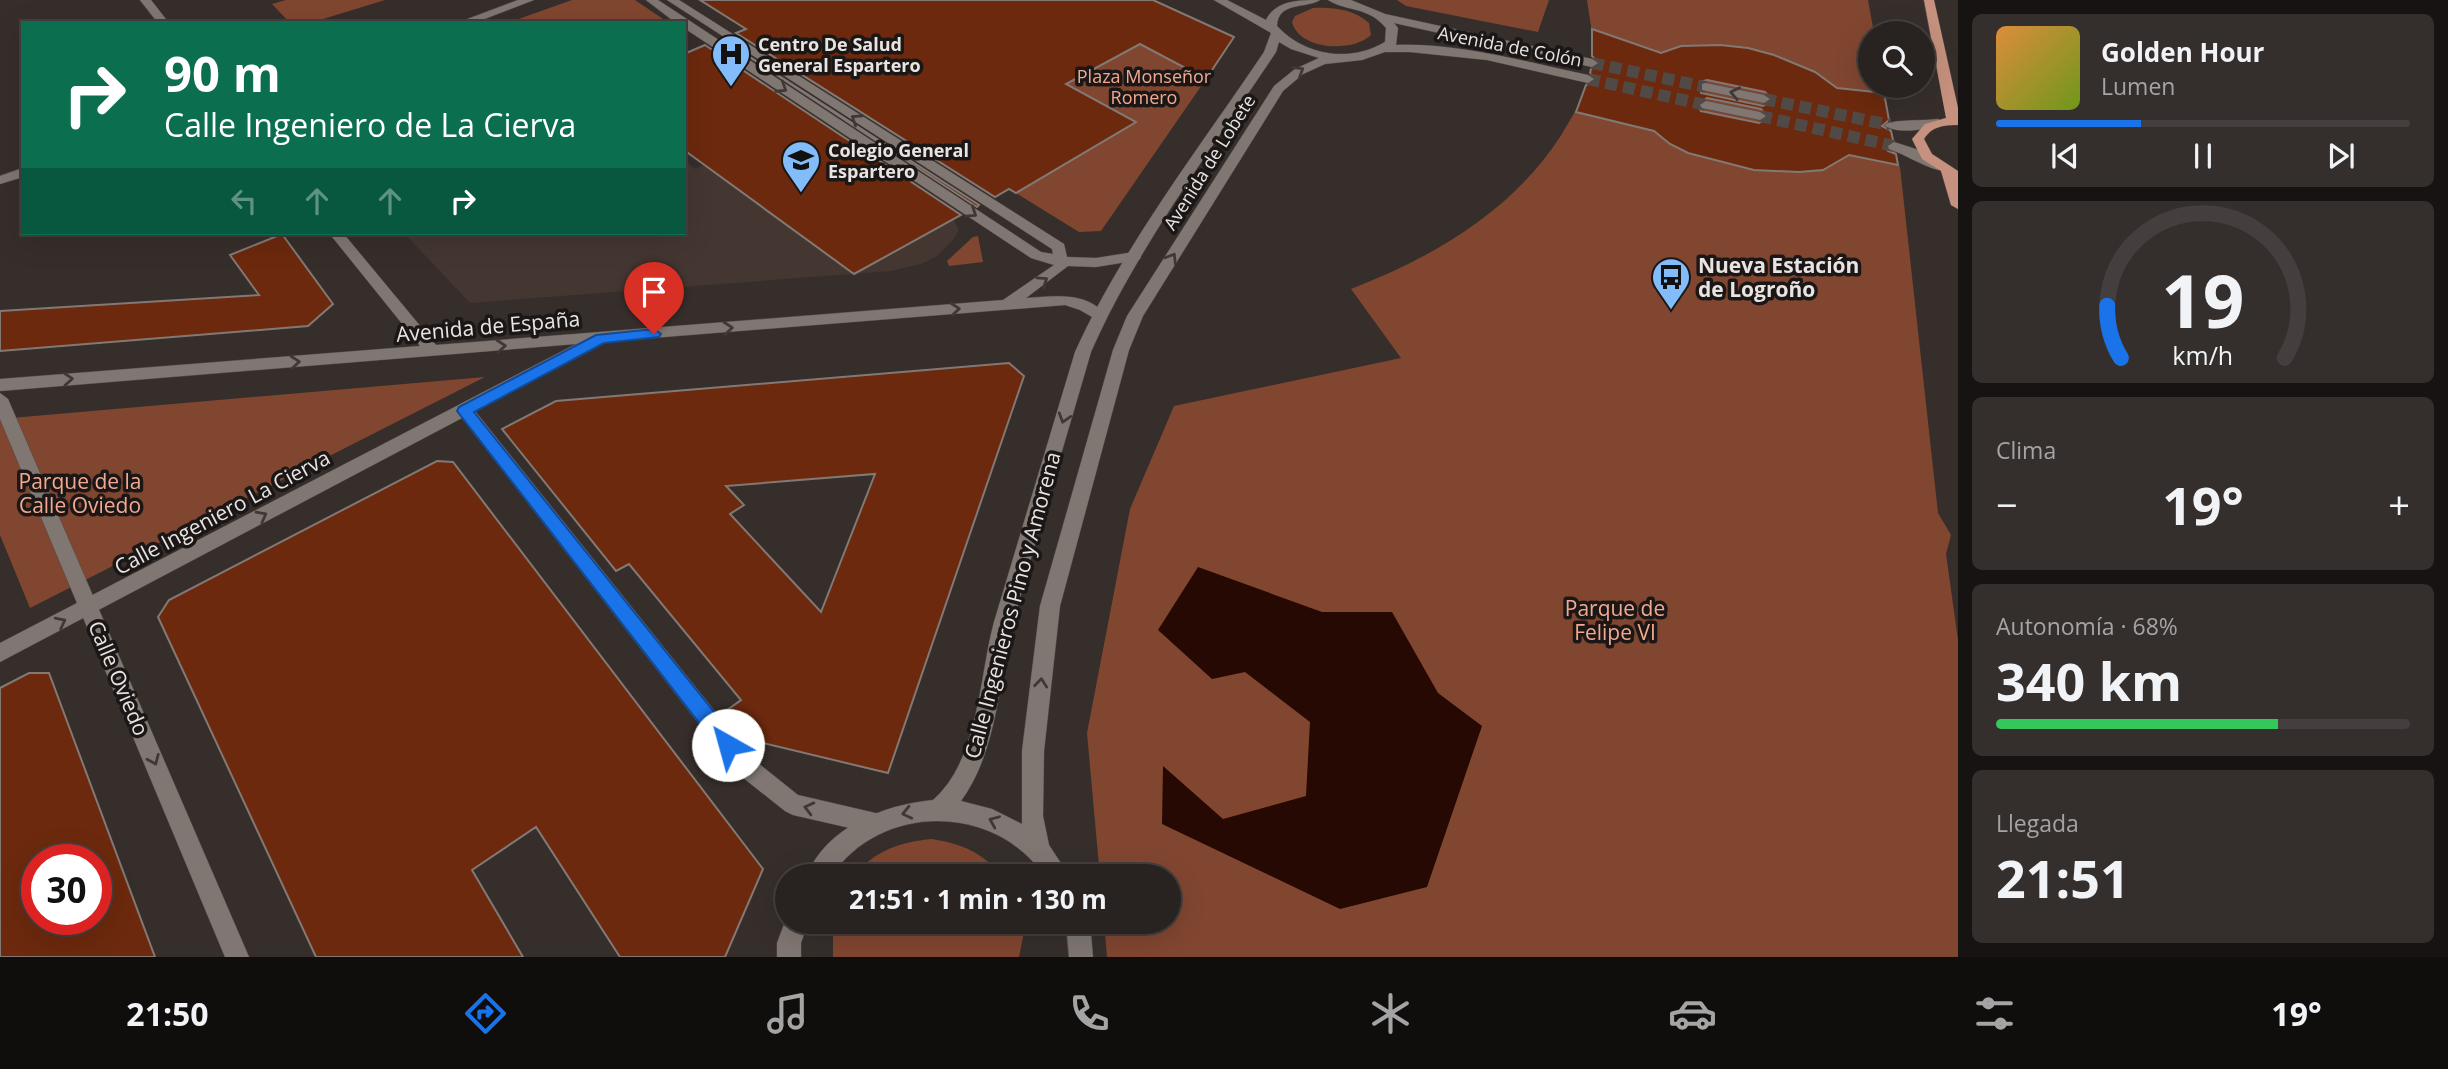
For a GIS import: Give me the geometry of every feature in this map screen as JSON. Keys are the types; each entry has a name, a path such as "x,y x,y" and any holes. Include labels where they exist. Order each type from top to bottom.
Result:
{"main road":[{"path":"1929,0 1952,109 1949,122 1928,126 1918,139 1927,156 1948,172 1957,197"}],"street":[{"path":"145,0 162,21"},
{"path":"651,0 681,21"},
{"path":"672,0 1059,247 1063,263"},
{"path":"1220,0 1301,49 1339,57"},
{"path":"1274,1 1315,0"},
{"name":"Avenida de Colón","path":"1333,0 1366,4 1382,17 1592,64"},
{"path":"468,21 524,1"},
{"name":"Avenida de Lobete","path":"1099,316 1134,257 1263,62 1273,31 1272,16 1280,8 1303,1"},
{"path":"1382,17 1390,24 1393,35 1391,44 1384,49"},
{"path":"686,24 1036,255 1063,263 1103,264 1134,257"},
{"name":"Avenida de Colón","path":"1339,57 1366,55 1384,49 1421,47 1588,79"},
{"name":"Avenida de Lobete","path":"1135,316 1278,89 1294,72 1314,62 1339,57"},
{"path":"1706,87 1764,99"},
{"path":"1706,105 1760,117"},
{"path":"1890,125 1917,126 1949,122"},
{"path":"1894,146 1917,154 1948,172"},
{"path":"0,180 21,173"},
{"path":"338,235 433,352"},
{"path":"1006,304 1048,278 1063,263"},
{"name":"Avenida de España","path":"0,385 1065,300 1085,306 1099,316"},
{"name":"Calle Ingenieros Pino y Amorena","path":"940,808 964,779 976,749 1003,626 1023,554 1083,352 1099,316"},
{"name":"Calle Ingenieros Pino y Amorena","path":"1040,851 1032,817 1033,751 1050,606 1097,430 1121,350 1135,316"},
{"name":"Calle Ingeniero La Cierva","path":"0,653 601,338"},
{"name":"Calle Oviedo","path":"0,399 237,957"},
{"path":"465,411 745,766 793,804 876,823"},
{"name":"Calle Ingenieros Pino y Amorena","path":"826,864 835,852 876,823 907,812 940,808 976,814 1010,828 1040,851 1050,864"},
{"path":"789,957 792,934"},
{"path":"1078,934 1080,957"}],"shaded area":[{"name":"Colegio General Espartero","path":"809,118 953,219 959,230 937,256 921,264 891,271 470,303 406,235 686,235 686,162 695,169"},
{"path":"1198,567 1322,612 1392,612 1438,693 1482,726 1427,887 1340,909 1162,824 1163,766 1223,819 1306,796 1310,722 1245,672 1212,679 1158,630"}],"green space":[{"path":"286,0 385,0 317,21 288,21 272,4"},
{"path":"572,0 635,0 666,21 513,21"},
{"name":"Plaza Monseñor Romero","path":"1010,0 1118,56 1140,44 1206,79 1101,231 1079,232 1016,193 1135,121 1065,83"},
{"path":"1397,0 1549,0 1538,32 1406,6"},
{"name":"Parque de Felipe VI","path":"1587,0 1868,0 1872,21 1858,21 1858,98 1885,98 1900,167 1938,513 1951,535 1946,554 1958,640 1958,957 1107,957 1105,934 1181,934 1181,864 1099,864 1087,733 1130,509 1174,406 1401,358 1351,289 1440,247 1494,210 1518,188 1560,137 1584,93 1592,64 1592,32"},
{"path":"1313,8 1350,12 1369,23 1371,35 1362,41 1339,46 1315,43 1297,31 1292,22 1295,16"},
{"path":"978,236 983,262 949,266 947,261 973,237"},
{"name":"Parque de la Calle Oviedo","path":"485,377 30,608 0,535 0,419"},
{"path":"932,839 954,844 972,851 990,864 866,864 879,854 909,842"},
{"path":"833,934 1023,934 1023,937 1019,957 833,957"}],"building":[{"path":"700,0 1153,0 1234,37 1206,79 1140,44 1066,84 1136,122 1016,193 1009,189 995,197 736,33 746,29"},
{"path":"1592,29 1661,53 1681,46 1720,45 1748,48 1774,55 1815,72 1837,88 1858,90 1858,98 1885,98 1889,120 1882,126 1891,131 1893,140 1886,147 1888,151 1896,154 1898,165 1849,155 1823,170 1754,170 1688,153 1670,144 1654,131 1576,112 1586,85 1596,80 1590,73 1591,69 1600,64 1592,56","holes":["1707,80 1765,92 1772,100 1763,106 1701,93 1700,82","1707,98 1761,109 1768,117 1759,123 1701,111 1697,104"]},
{"path":"722,39 979,205 977,207"},
{"path":"705,45 961,215 854,274 686,151 686,53"},
{"path":"283,235 333,304 308,326 0,351 0,311 259,295 230,255"},
{"path":"1009,363 1024,376 888,773 746,739 723,713 741,700 629,564 616,571 502,429 556,401","holes":["875,474 821,612 730,514 744,505 726,486"]},
{"path":"437,461 453,462 763,869 725,957 620,957 536,827 472,870 523,957 316,957 158,617 169,600"},
{"path":"29,673 49,673 155,957 0,957 0,688"}],"tunnel":[{"path":"1592,63 1706,87"},
{"path":"1588,79 1706,105"},
{"path":"1764,99 1890,125"},
{"path":"1760,116 1894,146"}],"place":[{"name":"Centro De Salud General Espartero","path":"731,88"},
{"name":"Colegio General Espartero","path":"801,194"},
{"name":"Nueva Estación de Logroño","path":"1671,311"}],"route":[{"path":"654,334 601,338 465,411 728,745"}]}
